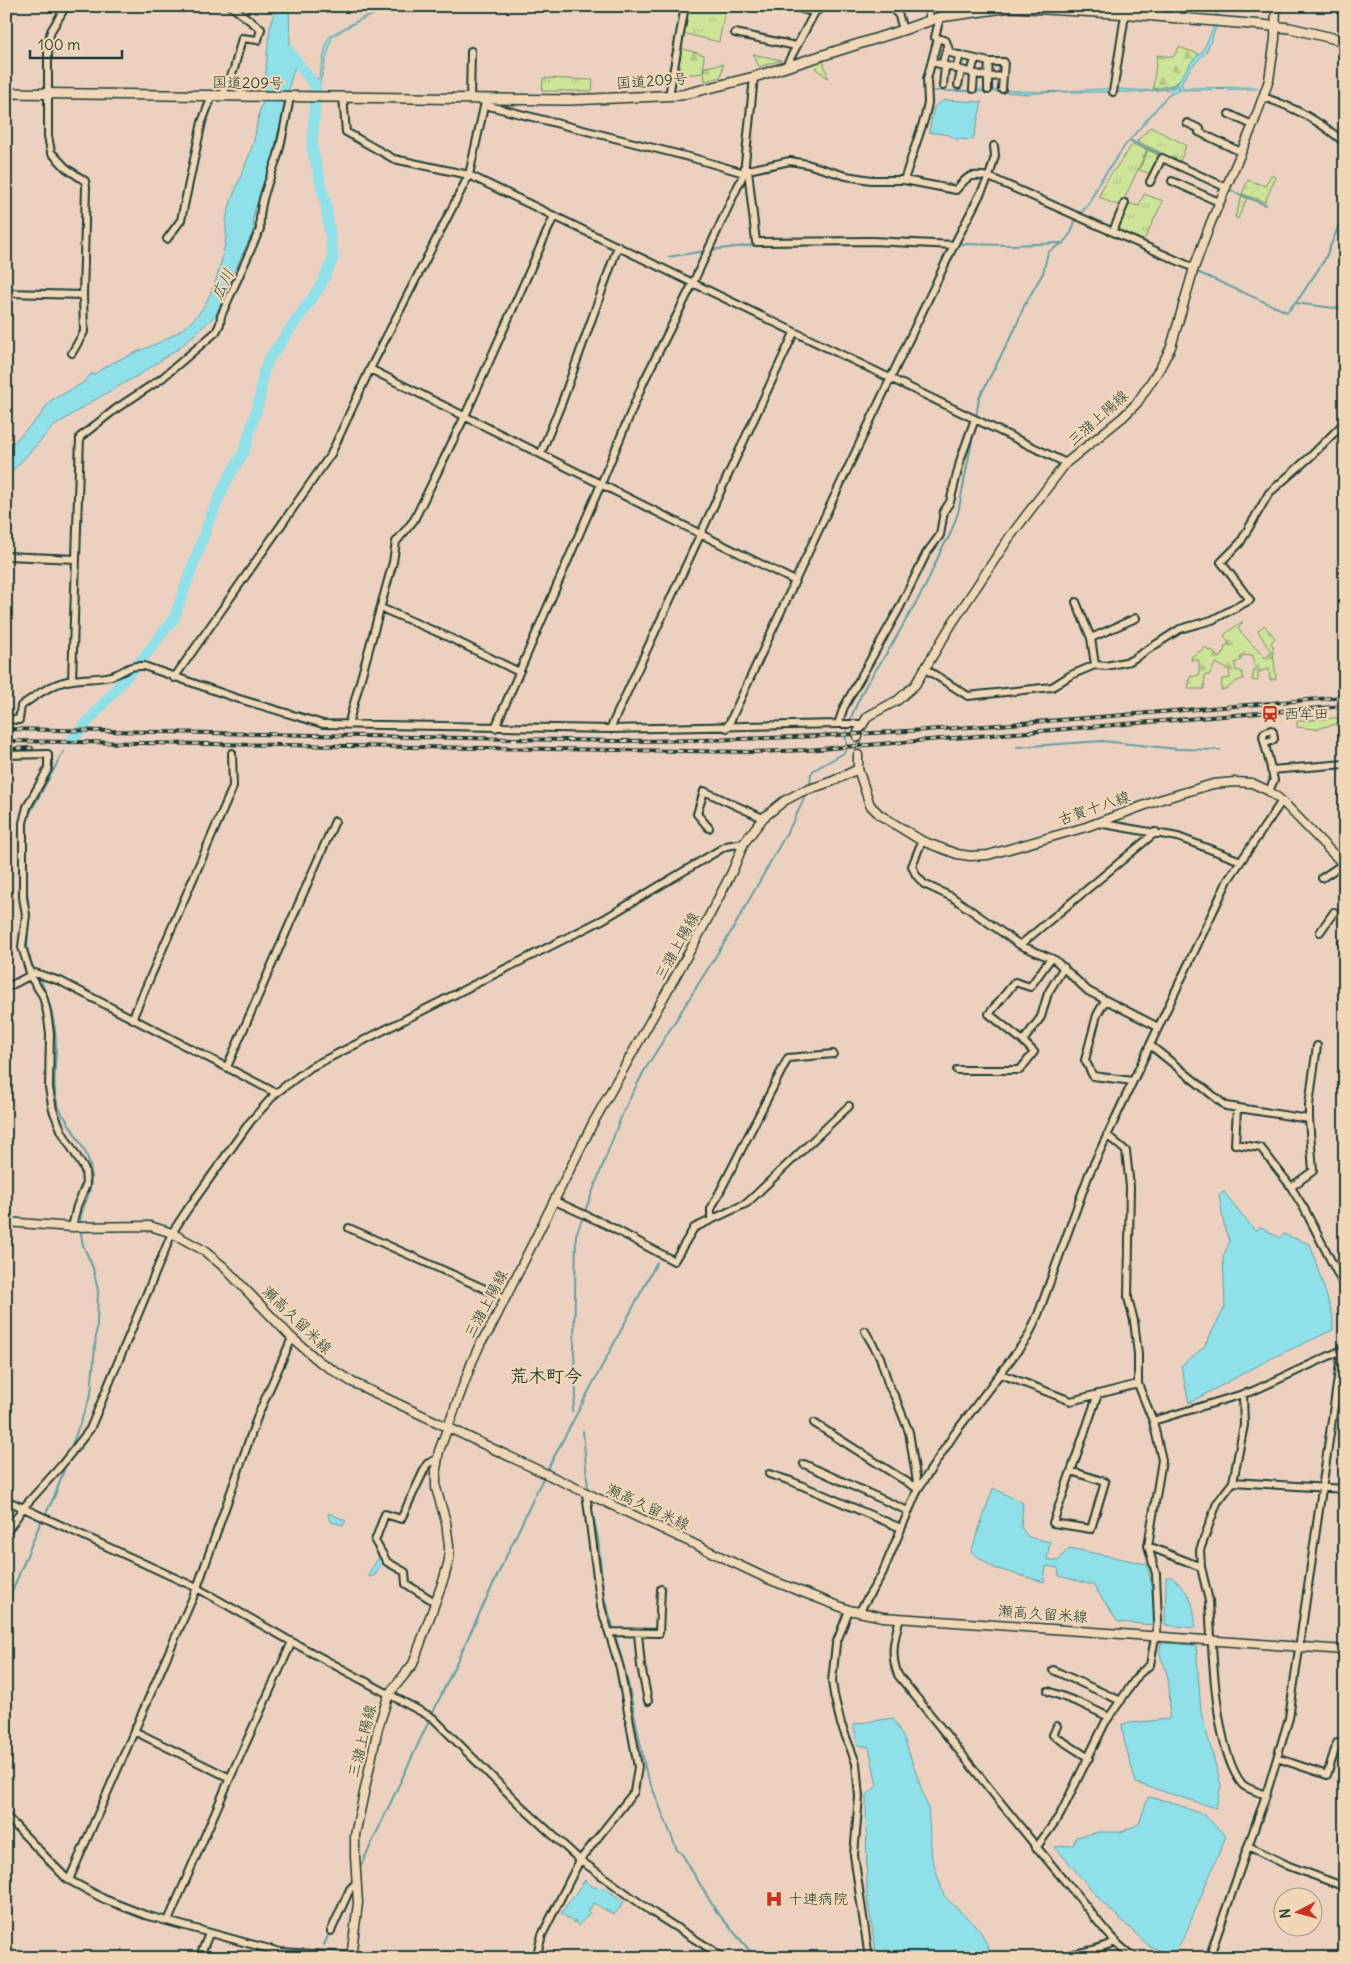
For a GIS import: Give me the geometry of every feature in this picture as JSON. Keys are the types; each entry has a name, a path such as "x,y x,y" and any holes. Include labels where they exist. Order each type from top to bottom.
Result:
{"highway":[{"name":"国道209号","path":"6,93 290,98 343,97 485,102 681,95 754,77 940,17 1011,7 1126,15 1138,10 1290,28 1345,41"}],"main road":[{"name":"三潴上陽線","path":"858,737 858,732 873,712 905,694 915,685 924,668 1009,538 1066,463 1123,418 1137,403 1171,347 1194,268 1269,80 1274,49 1276,6"},
{"path":"858,755 858,769"},
{"name":"三潴上陽線","path":"351,1956 358,1903 355,1834 378,1728 388,1694 413,1664 449,1560 446,1522 436,1488 437,1459 447,1426 472,1362 608,1095 720,896 744,843 763,818 794,794 842,777 858,769"},
{"name":"古賀十八線","path":"858,769 870,805 880,815 922,842 957,854 970,856 988,855 1098,823 1159,800 1213,784 1235,782 1252,783 1269,790 1344,865"},
{"name":"瀬高久留米線","path":"6,1222 72,1227 150,1226 172,1233 203,1250 224,1267 292,1338 320,1362 352,1382 768,1578 850,1610 900,1618 1345,1650"}],"street":[{"path":"66,6 51,31 48,43 48,136 51,152 66,168 85,181 86,187 82,295 84,332 72,353"},
{"path":"222,96 234,69 240,41 242,38 258,40 261,28 231,6"},
{"path":"669,96 685,6"},
{"path":"788,6 816,12"},
{"path":"786,66 816,12 825,6"},
{"path":"929,6 929,20"},
{"path":"895,11 899,16 902,30"},
{"path":"1113,92 1126,15"},
{"path":"940,17 935,37 946,41 950,53 989,62 1004,62 1002,89"},
{"path":"735,33 796,46"},
{"path":"904,180 925,117 928,103 928,79 938,38"},
{"path":"943,86 943,65 948,46"},
{"path":"470,100 471,51"},
{"path":"958,85 960,55"},
{"path":"973,89 975,59"},
{"path":"932,62 988,77 1003,76"},
{"path":"988,90 989,62"},
{"path":"754,77 746,171 756,242 872,241 954,245"},
{"path":"167,239 181,220 202,122 212,96"},
{"path":"343,97 346,132 394,159 468,175 1066,463"},
{"path":"72,680 80,437 116,408 160,379 216,332 221,316 260,229 260,206 278,154 290,98"},
{"path":"1263,98 1289,105 1345,143"},
{"path":"174,678 331,454 370,370 468,175 485,102 746,171 790,161 846,176 871,180 904,180 956,190 966,177 976,174 989,177 1113,230 1194,268"},
{"path":"1229,114 1248,123"},
{"path":"1187,123 1201,127 1199,132 1241,152"},
{"path":"727,728 954,245 989,177 995,156 994,146"},
{"path":"1150,182 1162,158 1188,173 1226,187"},
{"path":"495,728 644,381 746,171"},
{"path":"1172,181 1219,202"},
{"path":"1113,230 1125,203"},
{"path":"348,725 393,562 396,542 414,520 465,416 554,216"},
{"path":"541,453 562,402 618,246"},
{"path":"6,293 82,295"},
{"path":"610,729 794,332"},
{"path":"370,370 541,453 795,582"},
{"path":"838,724 844,707 899,609 926,554 940,535 944,510 950,502 961,458 975,420"},
{"path":"924,668 968,696 1052,687 1071,675 1095,665 1106,666 1130,661 1180,629 1212,620 1250,600 1221,562 1240,543 1269,493 1310,458 1345,422"},
{"path":"6,556 76,559"},
{"path":"1076,602 1092,638 1095,665"},
{"path":"380,608 446,636 520,672"},
{"path":"1092,638 1136,618"},
{"path":"6,720 19,720 21,706 37,695 59,684 72,680 96,679 114,675 132,666 144,666 174,678 283,714 323,724 610,729 863,724"},
{"path":"1265,742 1274,780 1269,790"},
{"path":"133,1017 233,787 232,753"},
{"path":"6,755 48,754 48,769 27,808 22,823 23,897 26,915 22,947 31,975 43,996 47,1012 50,1033 49,1088 52,1110 62,1132 85,1170 86,1184 77,1206 72,1227"},
{"path":"1271,770 1345,764"},
{"path":"708,828 697,814 704,791 763,818"},
{"path":"859,1612 882,1574 918,1489 955,1433 1028,1337 1039,1312 1089,1174 1158,1027 1228,880 1282,801"},
{"path":"227,1067 335,821"},
{"path":"1098,823 1178,837 1241,860"},
{"path":"1020,945 1156,832"},
{"path":"922,842 912,866 916,875 924,884 952,897 1020,945 1051,958 1064,967 1088,991 1158,1027"},
{"path":"6,1534 23,1508 60,1467 90,1429 172,1233 226,1154 276,1093 311,1067 604,919 726,846 744,843"},
{"path":"1322,878 1344,865"},
{"path":"1320,932 1334,912"},
{"path":"957,1070 1020,1070 1034,1052 989,1014 1014,982 1030,987 1051,958"},
{"path":"1023,1041 1041,1017 1048,993 1064,967"},
{"path":"6,988 35,973 60,981 133,1017 276,1093"},
{"path":"1106,1001 1097,1015 1085,1060 1093,1076 1133,1081"},
{"path":"1150,1045 1226,1106 1309,1119"},
{"path":"1290,1187 1313,1171 1309,1105 1317,1046"},
{"path":"711,1220 711,1208 788,1058 834,1054"},
{"path":"555,1201 607,1224 674,1262 694,1228 747,1203 849,1106"},
{"path":"1237,1108 1235,1144 1261,1148 1305,1210 1345,1288"},
{"path":"1036,1848 1060,1815 1105,1723 1138,1674 1150,1665 1158,1621 1156,1574 1148,1546 1162,1460 1153,1420 1138,1384 1138,1354 1134,1321 1128,1298 1130,1196 1126,1151 1107,1135"},
{"path":"349,1228 505,1298"},
{"path":"866,1331 880,1357 888,1386 896,1399 909,1432 918,1489"},
{"path":"69,1880 197,1588 258,1416 292,1338"},
{"path":"1153,1420 1253,1392 1343,1348"},
{"path":"1209,1958 1266,1795 1289,1718 1343,1348"},
{"path":"1001,1374 1071,1401 1138,1384"},
{"path":"1071,1471 1105,1482 1091,1529 1053,1523 1071,1471 1098,1394"},
{"path":"1244,1394 1244,1425 1233,1482 1217,1503 1200,1550 1201,1567 1208,1601 1214,1690 1224,1738 1232,1765 1242,1785 1266,1795"},
{"path":"814,1424 918,1489"},
{"path":"435,1602 406,1584 405,1572 386,1562 375,1541 385,1514 401,1520 427,1464 437,1459"},
{"path":"804,1464 908,1511"},
{"path":"769,1474 791,1481 901,1528"},
{"path":"1233,1482 1345,1489"},
{"path":"536,1958 542,1935 580,1860 634,1792 637,1778 638,1767 633,1733 620,1668 601,1607 586,1493"},
{"path":"6,1500 197,1588 433,1718 522,1807 580,1860 655,1914 722,1958"},
{"path":"1148,1546 1201,1567"},
{"path":"609,1632 659,1633 661,1589"},
{"path":"850,1610 836,1644 832,1679 841,1724 856,1763 859,1797 854,1855 869,1958"},
{"path":"900,1618 892,1648 898,1675 975,1769 1036,1848 1116,1942 1136,1958"},
{"path":"638,1633 641,1666 648,1702"},
{"path":"168,1921 292,1642"},
{"path":"1053,1670 1121,1701"},
{"path":"1048,1691 1080,1703 1109,1717"},
{"path":"1057,1726 1053,1735 1089,1758"},
{"path":"134,1731 230,1778"},
{"path":"1277,1758 1327,1775 1337,1743"},
{"path":"6,1816 69,1880 104,1899 145,1915 280,1952 382,1958"},
{"path":"1248,1846 1289,1866 1345,1886"},
{"path":"331,1931 350,1889 357,1882"},
{"path":"199,1958 209,1934"},
{"path":"1055,1958 1093,1950 1116,1942"}],"green space":[{"path":"688,6 725,11 719,42 682,33"},
{"path":"1179,47 1199,54 1178,82 1153,89 1157,55 1173,57"},
{"path":"680,48 704,55 703,73 675,76"},
{"path":"753,54 781,60 759,67"},
{"path":"823,60 828,78 817,70 813,63"},
{"path":"723,64 721,77 705,81 704,67"},
{"path":"543,78 593,80 592,91 542,91"},
{"path":"1150,127 1186,145 1180,162 1137,141"},
{"path":"1133,144 1147,150 1122,204 1114,204 1099,197 1104,184"},
{"path":"1148,150 1160,156 1151,174 1139,170"},
{"path":"1271,175 1276,177 1265,202 1242,194 1248,180 1265,186"},
{"path":"1144,194 1163,201 1144,240 1116,229 1127,203 1139,206"},
{"path":"1242,196 1247,198 1238,219 1235,217"},
{"path":"1243,621 1238,629 1265,658 1273,651 1276,679 1270,680 1269,669 1258,672 1258,681 1252,680 1255,666 1253,655 1241,656 1241,660 1235,663 1236,670 1242,672 1244,679 1221,690 1222,679 1230,678 1229,670 1216,663 1209,675 1205,675 1204,689 1188,689 1190,677 1199,675 1199,660 1191,660 1192,656 1206,647 1209,652 1212,650 1219,658 1223,654 1225,646 1229,644 1224,635"},
{"path":"1264,625 1275,638 1271,643 1274,648 1271,651 1258,631"},
{"path":"1345,717 1345,722 1315,729 1297,727 1297,721"}],"water":[{"name":"広川","path":"276,6 289,6 290,44 297,59 290,83 283,121 278,131 272,165 255,209 253,218 254,230 216,315 179,348 142,373 91,402 53,427 6,478 6,450 40,416 50,401 83,383 92,373 93,375 118,360 172,336 195,318 207,301 216,280 222,258 226,235 226,219 253,144 264,97 269,38"},
{"path":"401,6 361,20 332,37 319,86 315,79 319,78 327,41 331,35 364,17"},
{"path":"1217,6 1219,6 1216,28 1206,52 1191,68 1181,83 1183,88 1257,87 1257,89 1181,90 1177,83 1193,60 1202,52 1213,29"},
{"path":"1176,84 1180,90 1168,96 1126,145 1099,184 1089,205 1077,219 1075,218 1088,204 1098,183 1125,145 1175,86 1168,89 1143,92 1054,92 1101,89 1151,90"},
{"path":"990,90 1048,92 1028,94 931,91"},
{"path":"944,100 982,102 973,140 956,139 949,135 929,132 934,107"},
{"path":"1224,1192 1255,1231 1261,1227 1280,1238 1283,1234 1310,1244 1333,1316 1333,1330 1274,1357 1189,1403 1181,1366 1204,1347 1225,1307 1223,1257 1230,1241 1225,1230 1219,1195"},
{"path":"993,1488 1023,1503 1021,1527 1028,1537 1050,1542 1047,1559 1058,1561 1069,1548 1147,1564 1152,1587 1155,1625 1118,1622 1093,1585 1059,1576 1058,1568 1046,1566 1044,1582 994,1568 971,1552"},
{"path":"329,1513 346,1521 343,1525 331,1522 328,1516"},
{"path":"379,1557 383,1561 375,1575 370,1577 368,1575"},
{"path":"1166,1577 1172,1577 1188,1594 1192,1604 1196,1628 1165,1625"},
{"path":"1161,1643 1196,1645 1201,1712 1221,1785 1216,1808 1136,1783 1124,1740 1122,1724 1169,1719 1169,1685 1166,1669 1160,1656"},
{"path":"893,1718 905,1741 928,1808 932,1858 944,1896 980,1930 993,1958 877,1958 867,1896 866,1796 877,1786 869,1747 858,1745 853,1724"},
{"path":"1148,1797 1171,1802 1204,1815 1226,1836 1185,1935 1173,1955 1150,1947 1102,1902 1055,1847 1073,1845 1076,1837 1099,1832 1121,1832 1139,1824"},
{"path":"585,1880 593,1887 605,1888 624,1902 614,1915 594,1903 588,1911 590,1913 578,1926 575,1921 574,1923 561,1913"}],"waterway":[{"path":"667,87 680,15"},
{"path":"72,740 148,652 174,618 209,521 226,482 244,452 260,397 263,373 269,359 320,287 333,259 326,205 312,147 316,87 288,50"},
{"path":"1046,92 1056,92"},
{"path":"1131,141 1160,154"},
{"path":"1229,190 1266,205"},
{"path":"1195,271 1287,312 1300,297 1325,259 1345,211"},
{"path":"976,418 979,398 1015,329 1024,306 1043,273 1048,252 1063,243 1071,233 1076,218"},
{"path":"961,244 1012,245 1061,243"},
{"path":"710,250 755,245"},
{"path":"784,245 892,245"},
{"path":"329,249 334,249"},
{"path":"668,257 705,251"},
{"path":"1295,303 1334,308 1345,307"},
{"path":"810,786 811,774 814,770 844,753 847,745 845,735 866,685 890,648 926,585 942,548 949,537 958,513 973,435"},
{"path":"1017,747 1102,741 1177,749 1220,750"},
{"path":"26,879 26,820 64,751"},
{"path":"572,1411 576,1396 574,1351 576,1235 623,1112 644,1071 734,927 794,820 807,792"},
{"path":"26,884 29,911 27,944 29,957 36,972"},
{"path":"39,976 55,1028 55,1088 58,1104 60,1111 82,1145 90,1166 90,1188 80,1224"},
{"path":"70,1450 91,1394 97,1323 98,1291 93,1268 83,1245 80,1229"},
{"path":"546,1472 657,1262"},
{"path":"583,1431 588,1490"},
{"path":"45,1515 55,1495 66,1464"},
{"path":"359,1870 544,1476"},
{"path":"589,1497 598,1539 604,1598 614,1630"},
{"path":"6,1606 42,1519"},
{"path":"615,1634 628,1683 646,1772 677,1850 682,1854 716,1911 756,1958"},
{"path":"324,1945 330,1931"}],"tunnel":[{"path":"858,737 858,755"}],"railway":[{"path":"6,729 617,741 708,740 799,737 981,726 1345,697"},
{"path":"6,741 753,752 807,750 1345,706"},
{"path":"6,749 32,748"}],"place":[{"name":"西牟田","path":"1270,714"},
{"name":"十連病院","path":"774,1899"}],"district":[{"name":"荒木町今","path":"546,1376"}]}
